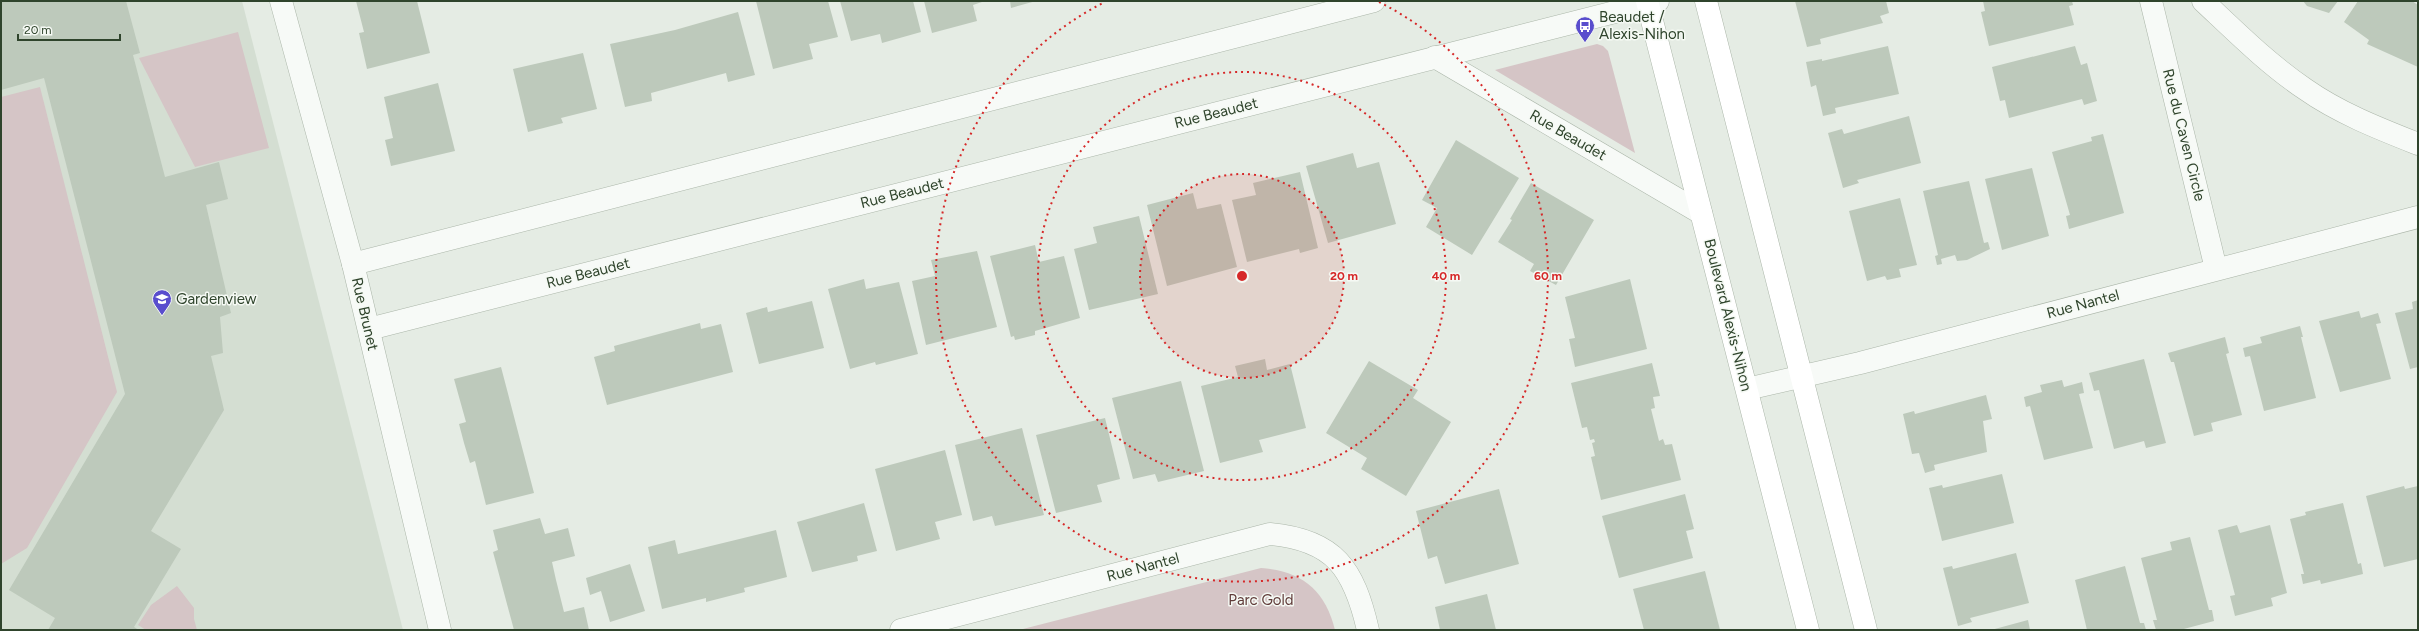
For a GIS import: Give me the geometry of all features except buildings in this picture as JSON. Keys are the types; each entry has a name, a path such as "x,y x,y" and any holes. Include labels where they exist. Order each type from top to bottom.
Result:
{"street":[{"name":"Rue Brunet","path":"281,1 353,264 418,546 440,630"},
{"path":"353,264 1374,1"},
{"path":"1706,1 1866,630"},
{"name":"Rue du Caven Circle","path":"2151,1 2216,269"},
{"path":"2203,1 2246,42 2306,90 2371,125 2418,144"},
{"name":"Rue Beaudet","path":"369,329 1651,2"},
{"name":"Boulevard Alexis-Nihon","path":"1651,2 1701,213 1808,630"},
{"name":"Rue Beaudet","path":"1435,58 1701,213"},
{"name":"Rue Nantel","path":"1747,389 1860,363 2418,217"},
{"name":"Rue Nantel","path":"908,629 1270,534 1296,537 1324,548 1346,570 1361,597 1368,630"}],"shaded area":[{"name":"Gardenview","path":"1,1 242,1 403,630 1,630"}],"green space":[{"path":"238,32 269,148 195,167 139,58"},
{"path":"1597,44 1603,46 1608,51 1635,153 1495,70"},
{"path":"40,87 117,392 27,548 1,564 1,97"},
{"name":"Parc Gold","path":"1261,568 1288,573 1300,578 1310,585 1325,604 1331,616 1335,630 1019,630"},
{"path":"177,586 194,608 194,619 197,630 146,630 138,625 151,605"}],"place":[{"name":"Beaudet / Alexis-Nihon","path":"1585,43"},
{"name":"Gardenview","path":"162,316"}]}
